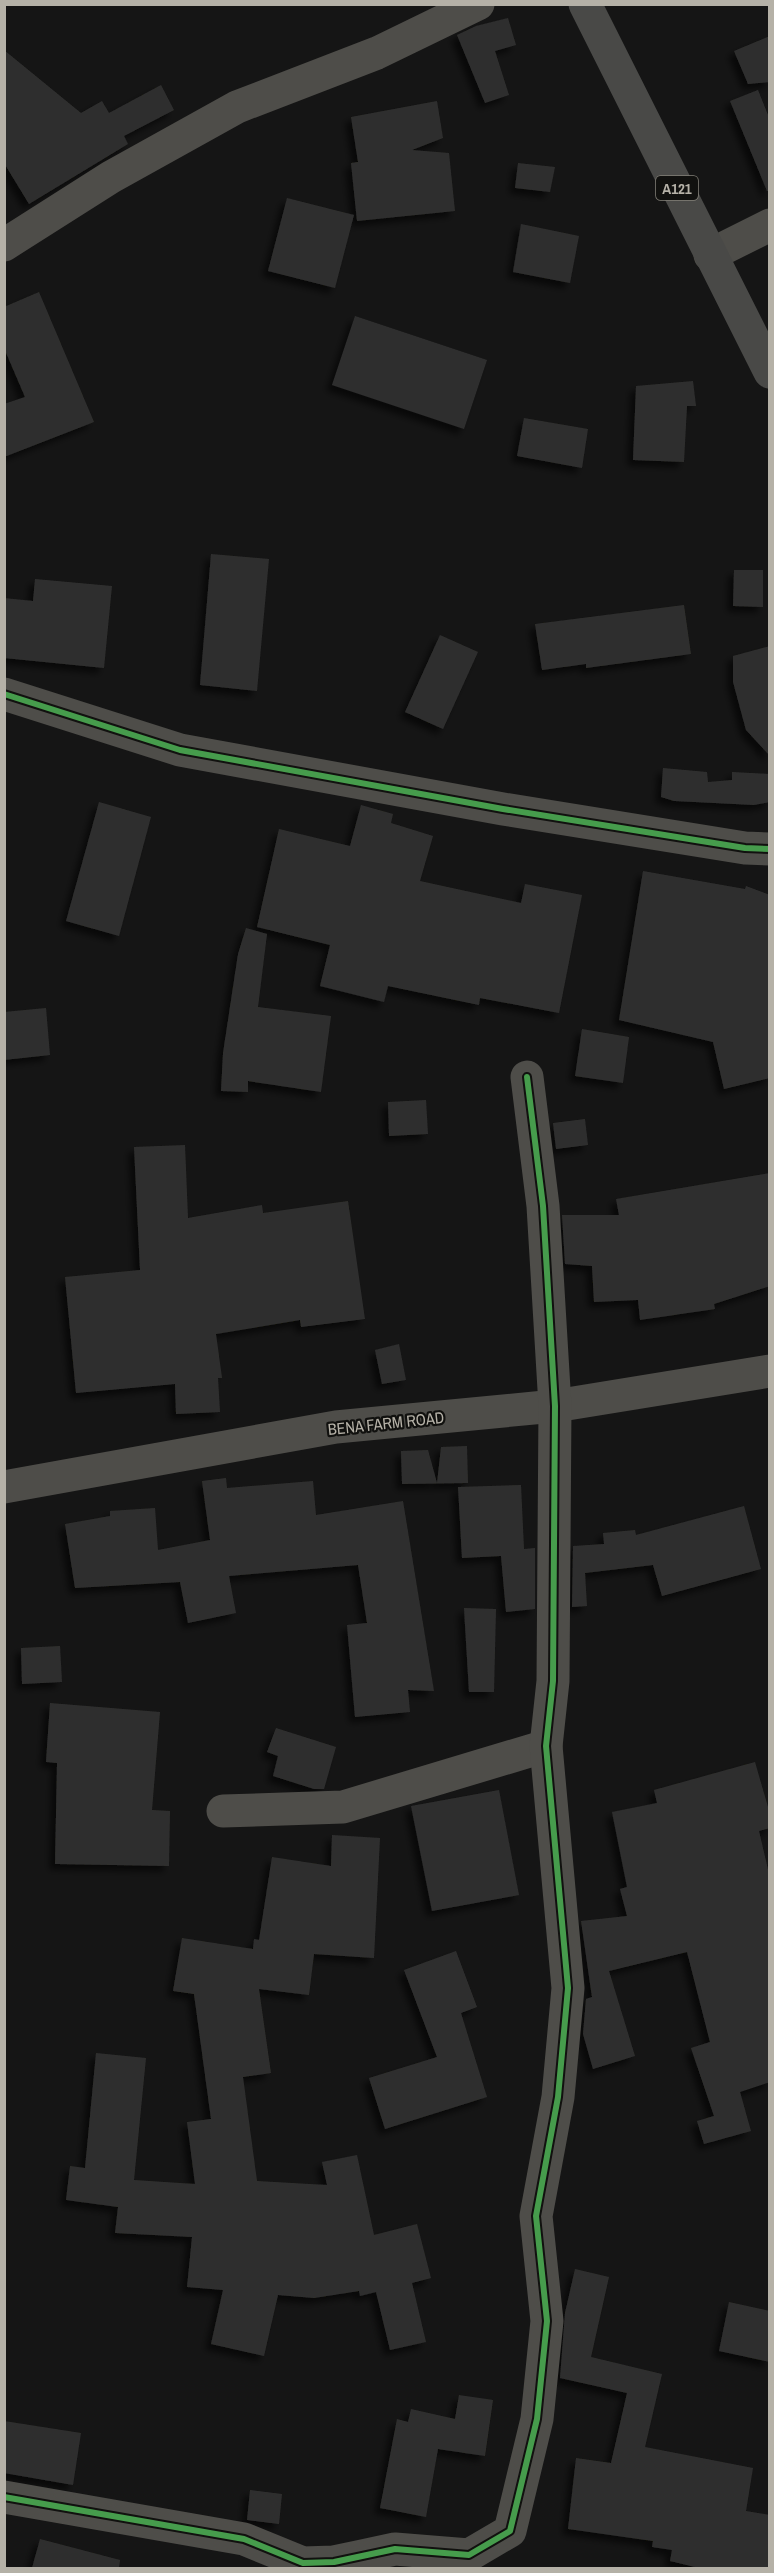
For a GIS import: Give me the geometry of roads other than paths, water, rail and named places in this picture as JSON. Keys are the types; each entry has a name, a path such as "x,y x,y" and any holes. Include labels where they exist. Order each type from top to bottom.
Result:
{"main road":[{"name":"A121","path":"585,4 770,372"}],"street":[{"path":"4,245 111,177 237,107 377,53 478,4"},
{"path":"710,255 770,225"},
{"path":"4,694 180,750 514,811 745,848 770,849"},
{"path":"4,2497 244,2540 303,2563 333,2565 394,2549 469,2554 510,2531 537,2419 547,2321 536,2216 558,2097 568,1988 546,1746 553,1681 555,1406 543,1206 527,1077"},
{"name":"BENA FARM ROAD","path":"4,1487 336,1427 555,1406 770,1371"},
{"path":"223,1810 343,1807 546,1746"}]}
